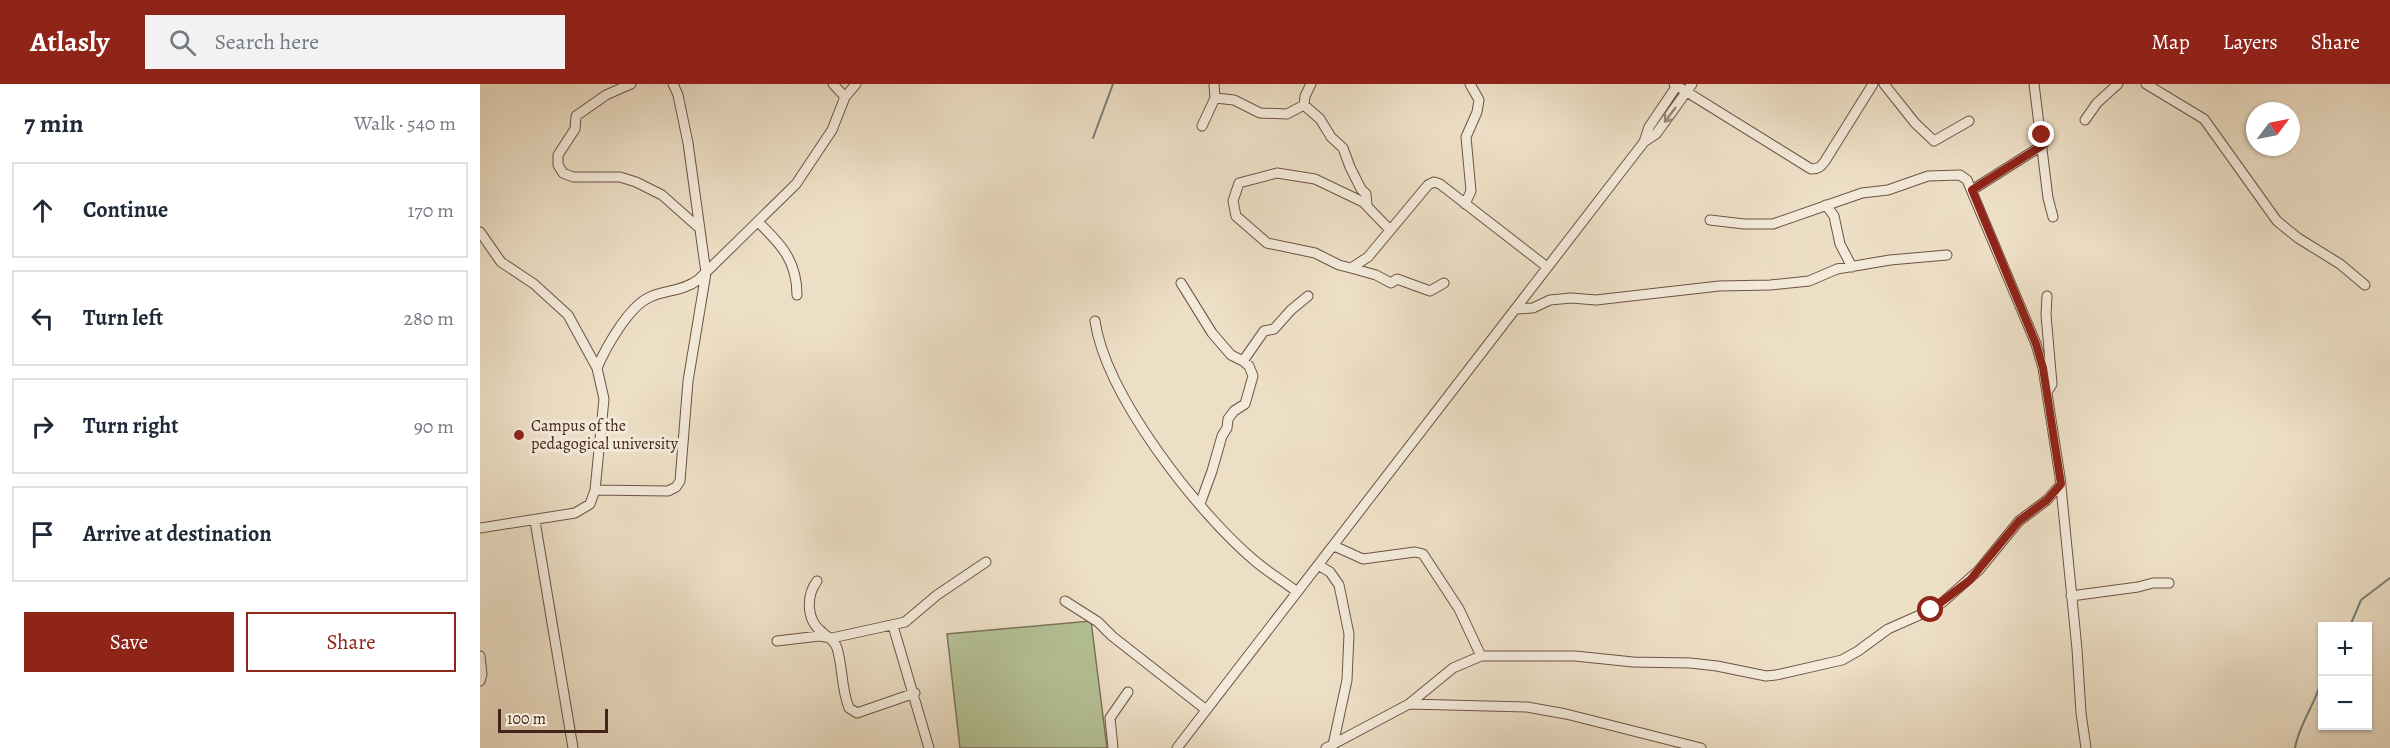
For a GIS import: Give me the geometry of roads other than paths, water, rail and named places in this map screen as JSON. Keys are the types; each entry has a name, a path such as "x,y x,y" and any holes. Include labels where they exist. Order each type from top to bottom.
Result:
{"street":[{"path":"630,84 606,95 576,117 575,129 558,155 559,169 562,173 573,177 620,177 652,188 698,227"},
{"path":"595,490 668,490 676,487 680,481 688,381 706,273 687,143 678,95 673,84"},
{"path":"832,84 845,97"},
{"path":"597,368 618,330 640,303 649,297 690,286 796,184 832,130 845,97 856,84"},
{"path":"1202,126 1215,98 1214,84"},
{"path":"1304,105 1305,96 1311,84"},
{"path":"1465,204 1472,191 1466,137 1477,112 1479,100 1470,84"},
{"path":"1644,142 1649,127 1676,85 1689,88 1811,169 1815,169 1822,166 1873,84"},
{"path":"1884,84 1915,123 1934,141 1969,122"},
{"path":"2034,84 2048,198 2053,217"},
{"path":"2085,120 2097,103 2118,84"},
{"path":"2146,84 2204,119 2277,220 2292,234 2340,264 2365,285"},
{"path":"1177,748 1547,267 1644,142 1656,134 1689,88"},
{"path":"1215,98 1234,100 1260,113 1287,114 1304,105"},
{"path":"1304,105 1320,119 1331,137 1346,152 1350,167 1366,194 1367,205"},
{"path":"1972,190 2043,145"},
{"path":"1390,230 1367,205 1315,179 1277,173 1239,183 1233,201 1236,216 1268,243 1315,253 1339,266 1376,275 1391,283 1397,279 1430,291 1444,283"},
{"path":"1710,220 1744,224 1773,224 1862,193 1888,190 1934,176 1960,175 1967,180 2036,344 2047,392 2061,484 2086,748"},
{"path":"1351,268 1368,257 1428,185 1434,182 1440,184 1547,267"},
{"path":"1826,205 1834,216 1840,244 1852,267"},
{"path":"758,222 786,250 796,279 797,295"},
{"path":"480,232 501,262 534,284 568,315 597,368 604,399 595,490 590,504 575,513 480,528"},
{"path":"1515,309 1533,308 1550,300 1571,298 1596,300 1719,286 1770,285 1809,281 1827,273 1852,267 1890,260 1947,255"},
{"path":"1181,283 1219,342 1231,355 1243,360 1252,372 1253,381 1245,404 1234,411 1228,419 1227,428 1222,436 1210,479 1200,504"},
{"path":"1243,360 1264,331 1274,329 1308,296"},
{"path":"2047,392 2052,384 2046,315 2048,296"},
{"path":"1095,321 1101,350 1118,386 1167,463 1221,528 1256,562 1296,591"},
{"path":"1330,747 1409,704 1453,668 1481,656 1575,656 1633,662 1690,663 1766,676 1842,660 1865,647 1888,629 1931,610 1955,593 1979,570 2019,521 2047,500 2061,484"},
{"path":"535,521 573,748"},
{"path":"1334,546 1363,559 1415,552 1423,554 1459,609 1481,656"},
{"path":"777,641 819,636 832,638 905,622 937,595 987,562"},
{"path":"1318,565 1330,572 1339,585 1349,634 1347,680 1330,747"},
{"path":"817,581 808,604 814,623 821,632 832,638 837,648 842,688 849,708 857,713 915,693"},
{"path":"2071,596 2153,583 2169,583"},
{"path":"1065,601 1098,622 1112,636 1205,709"},
{"path":"893,626 915,693 929,748"},
{"path":"480,656 482,674 480,681"},
{"path":"1113,748 1110,718 1128,692"},
{"path":"1409,704 1527,706 1701,748"}],"waterway":[{"path":"1093,138 1113,84"},
{"path":"2352,622 2361,600 2390,578"},
{"path":"2295,748 2300,730 2318,691"}],"place":[{"name":"Campus of the pedagogical university","path":"519,435"}]}
